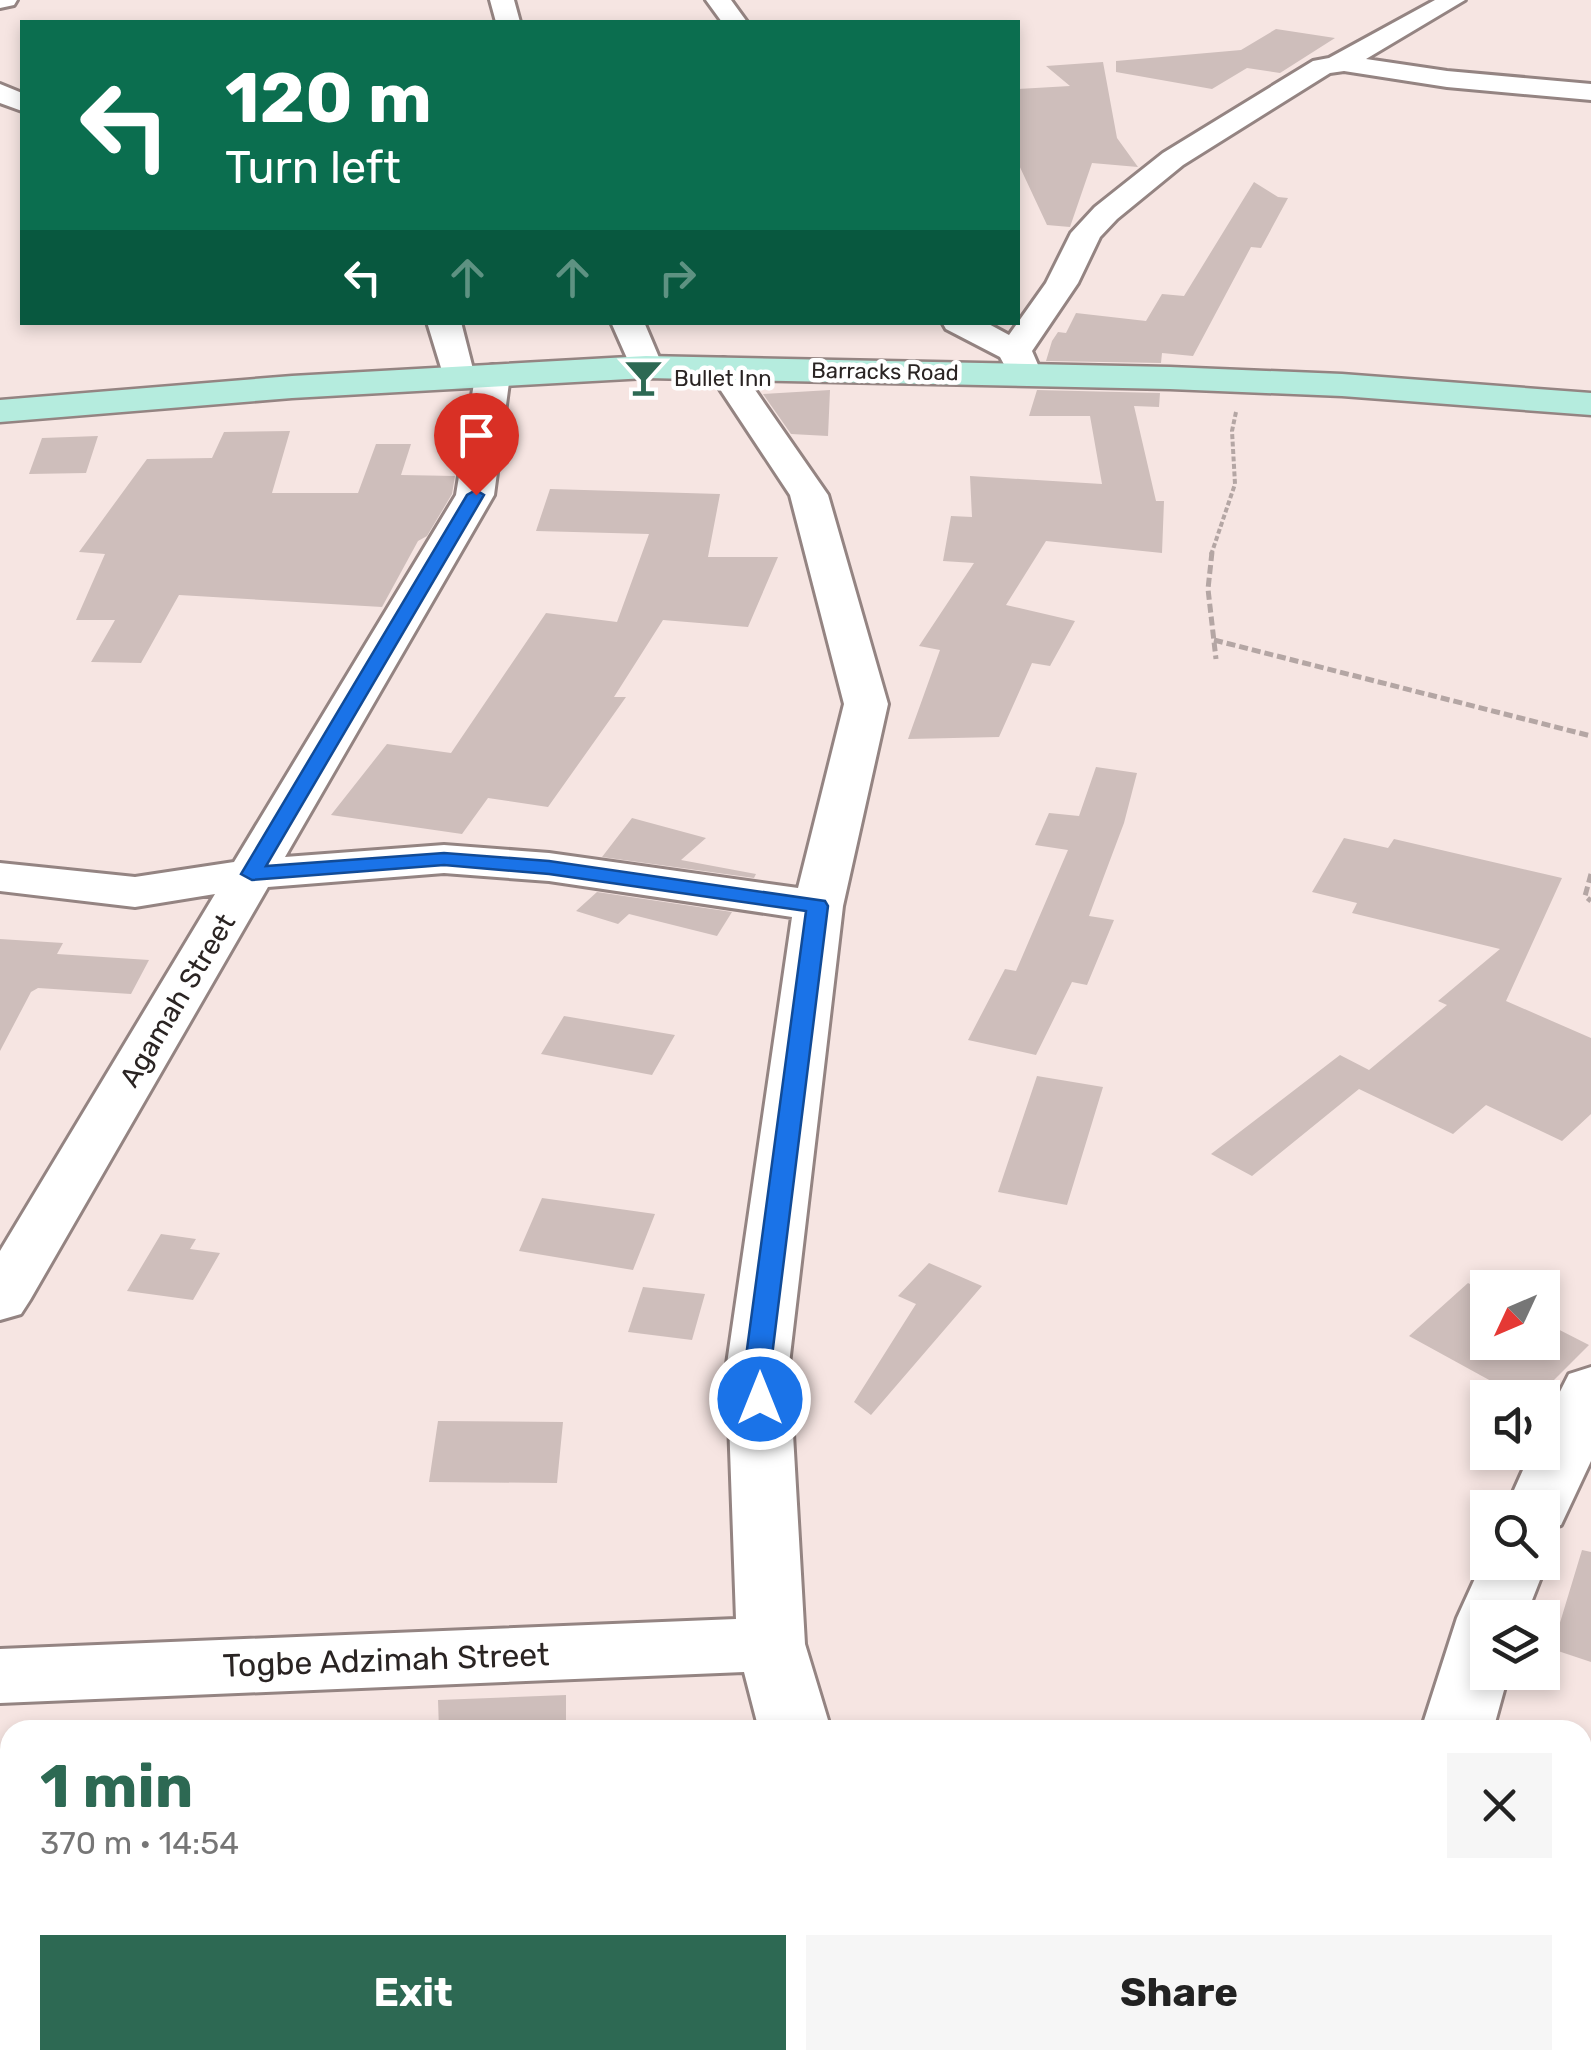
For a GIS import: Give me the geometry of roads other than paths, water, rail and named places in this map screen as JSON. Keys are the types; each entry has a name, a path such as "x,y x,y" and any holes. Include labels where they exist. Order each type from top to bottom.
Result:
{"street":[{"path":"963,325 1020,362 1086,232 1128,192 1222,126 1310,72 1338,64 1453,0"},
{"path":"1338,64 1591,92"},
{"path":"446,325 476,376"},
{"path":"627,325 646,367"},
{"name":"Barracks Road","path":"0,412 292,386 646,367 1020,362 1243,382 1591,404"},
{"path":"723,368 809,495 866,704 818,906 758,1364 771,1644 792,1720"},
{"name":"Agamah Street","path":"0,1300 476,495 476,376"},
{"path":"0,877 136,892 252,874 444,859 549,868 818,906"},
{"path":"1546,1490 1591,1389"},
{"name":"Togbe Adzimah Street","path":"0,1676 771,1644"},
{"path":"1460,1720 1470,1687"}],"place":[{"name":"Bullet Inn","path":"644,378"}]}
